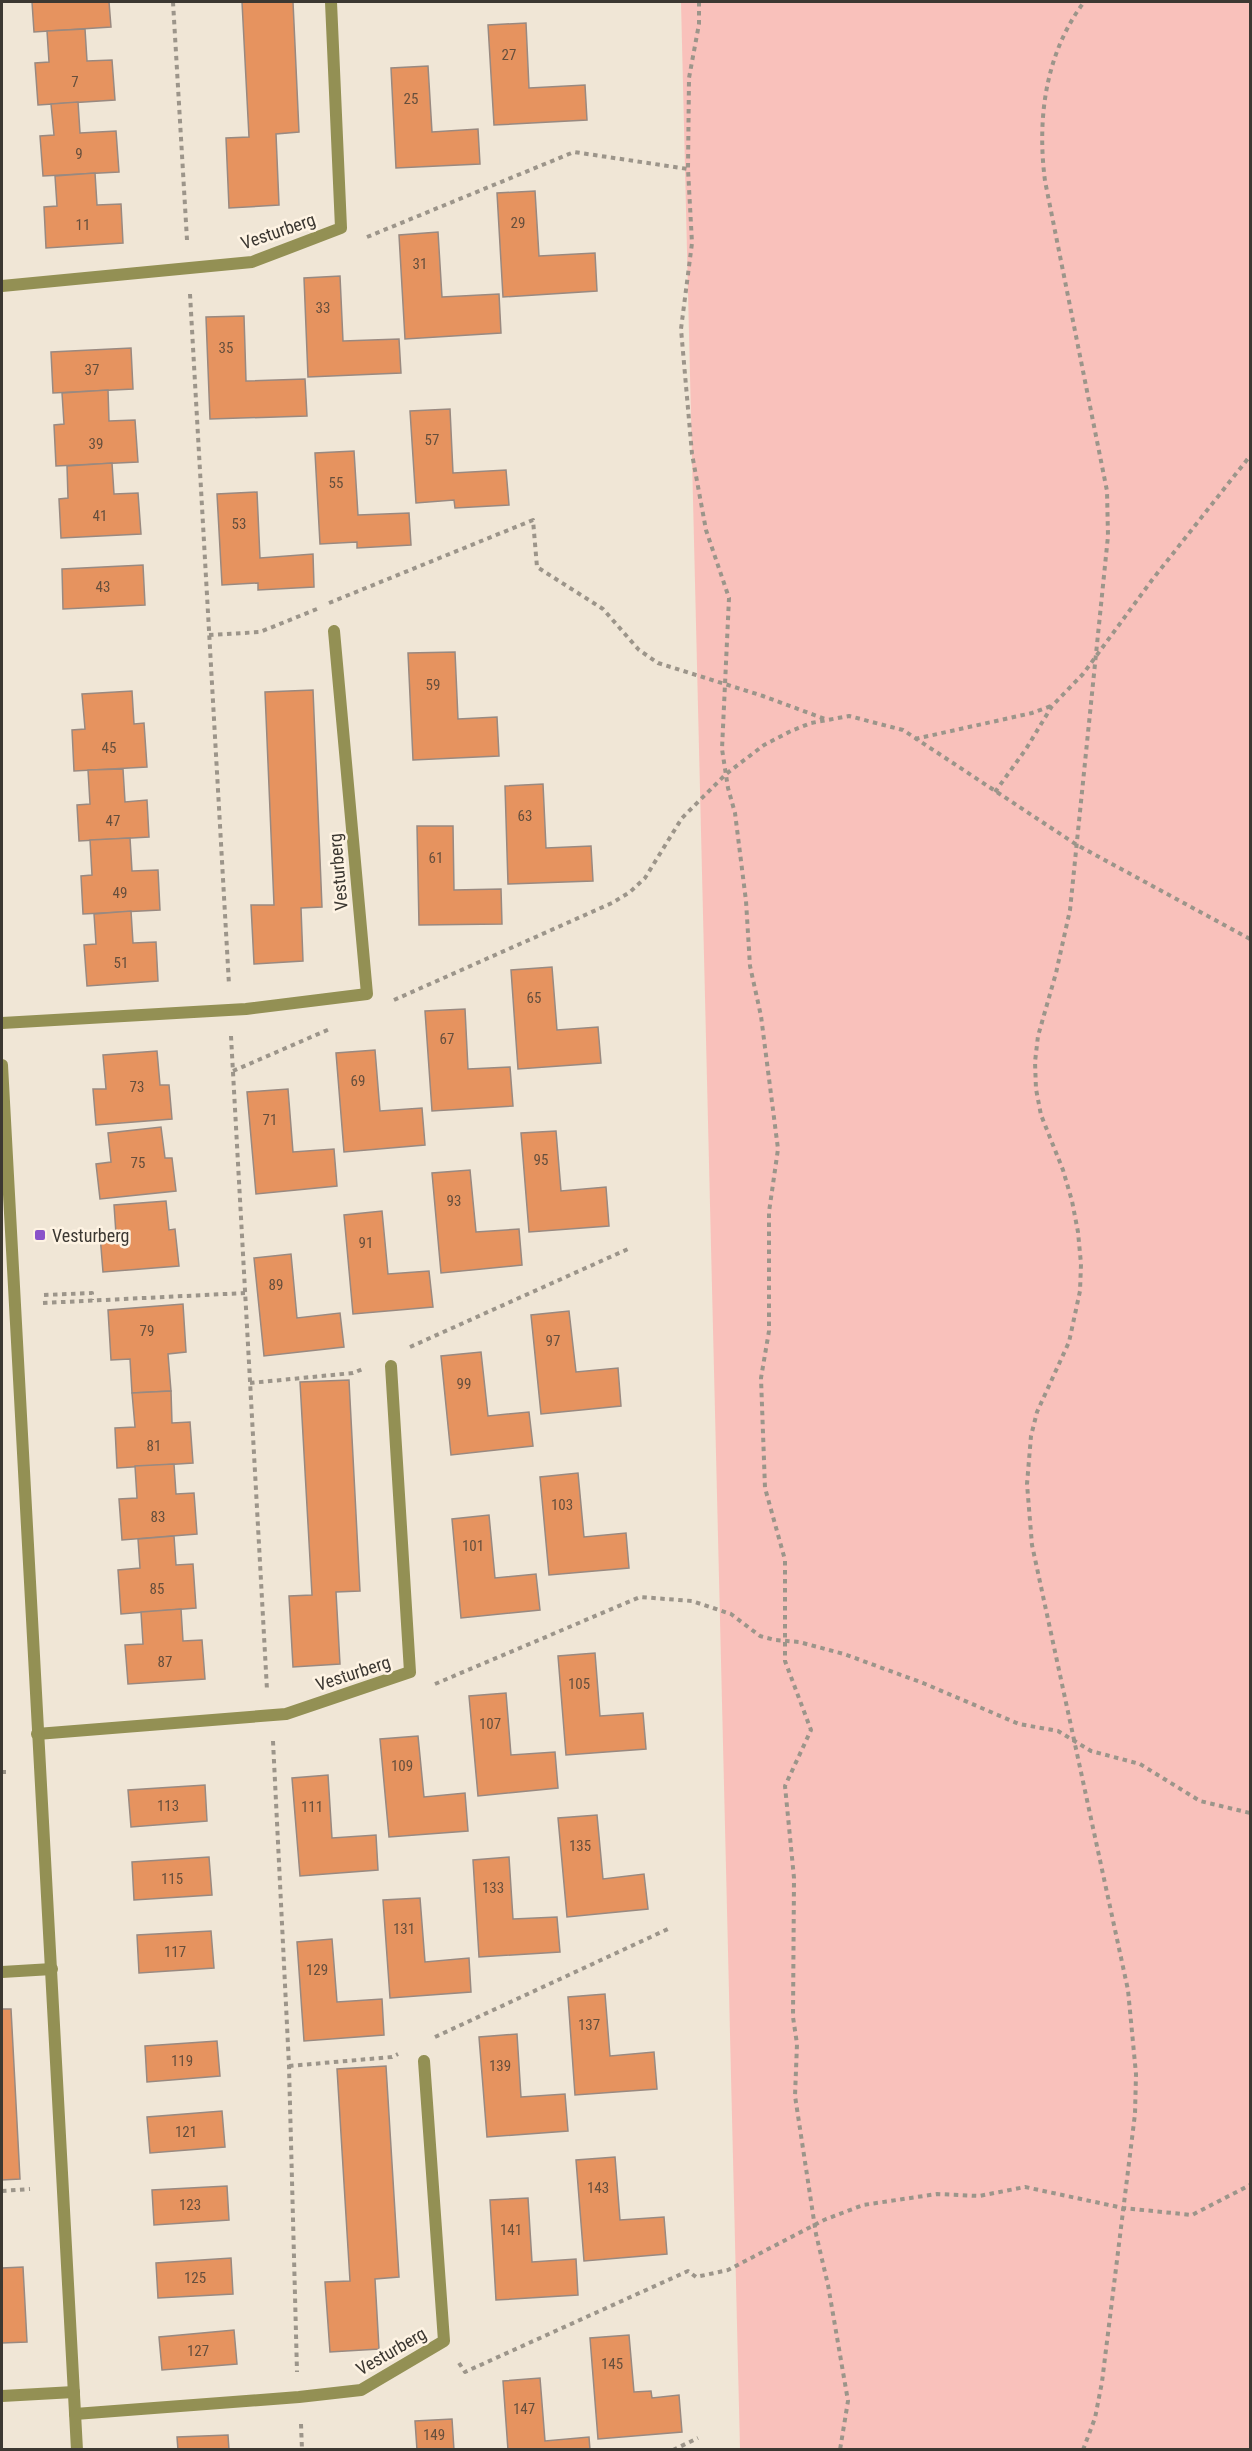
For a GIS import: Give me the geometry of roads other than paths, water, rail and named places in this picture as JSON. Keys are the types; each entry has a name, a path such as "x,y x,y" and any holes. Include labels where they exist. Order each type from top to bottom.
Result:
{"street":[{"name":"Vesturberg","path":"2,286 252,262 341,228 331,2"},
{"name":"Vesturberg","path":"2,1023 246,1009 367,994 334,631"},
{"path":"2,1065 3,1137 77,2450"},
{"name":"Vesturberg","path":"37,1734 286,1714 410,1672 391,1366"},
{"path":"2,1972 51,1969"},
{"name":"Vesturberg","path":"75,2414 361,2390 444,2341 424,2061"},
{"path":"2,2396 74,2392"}],"place":[{"name":"Vesturberg","path":"40,1235"}]}
